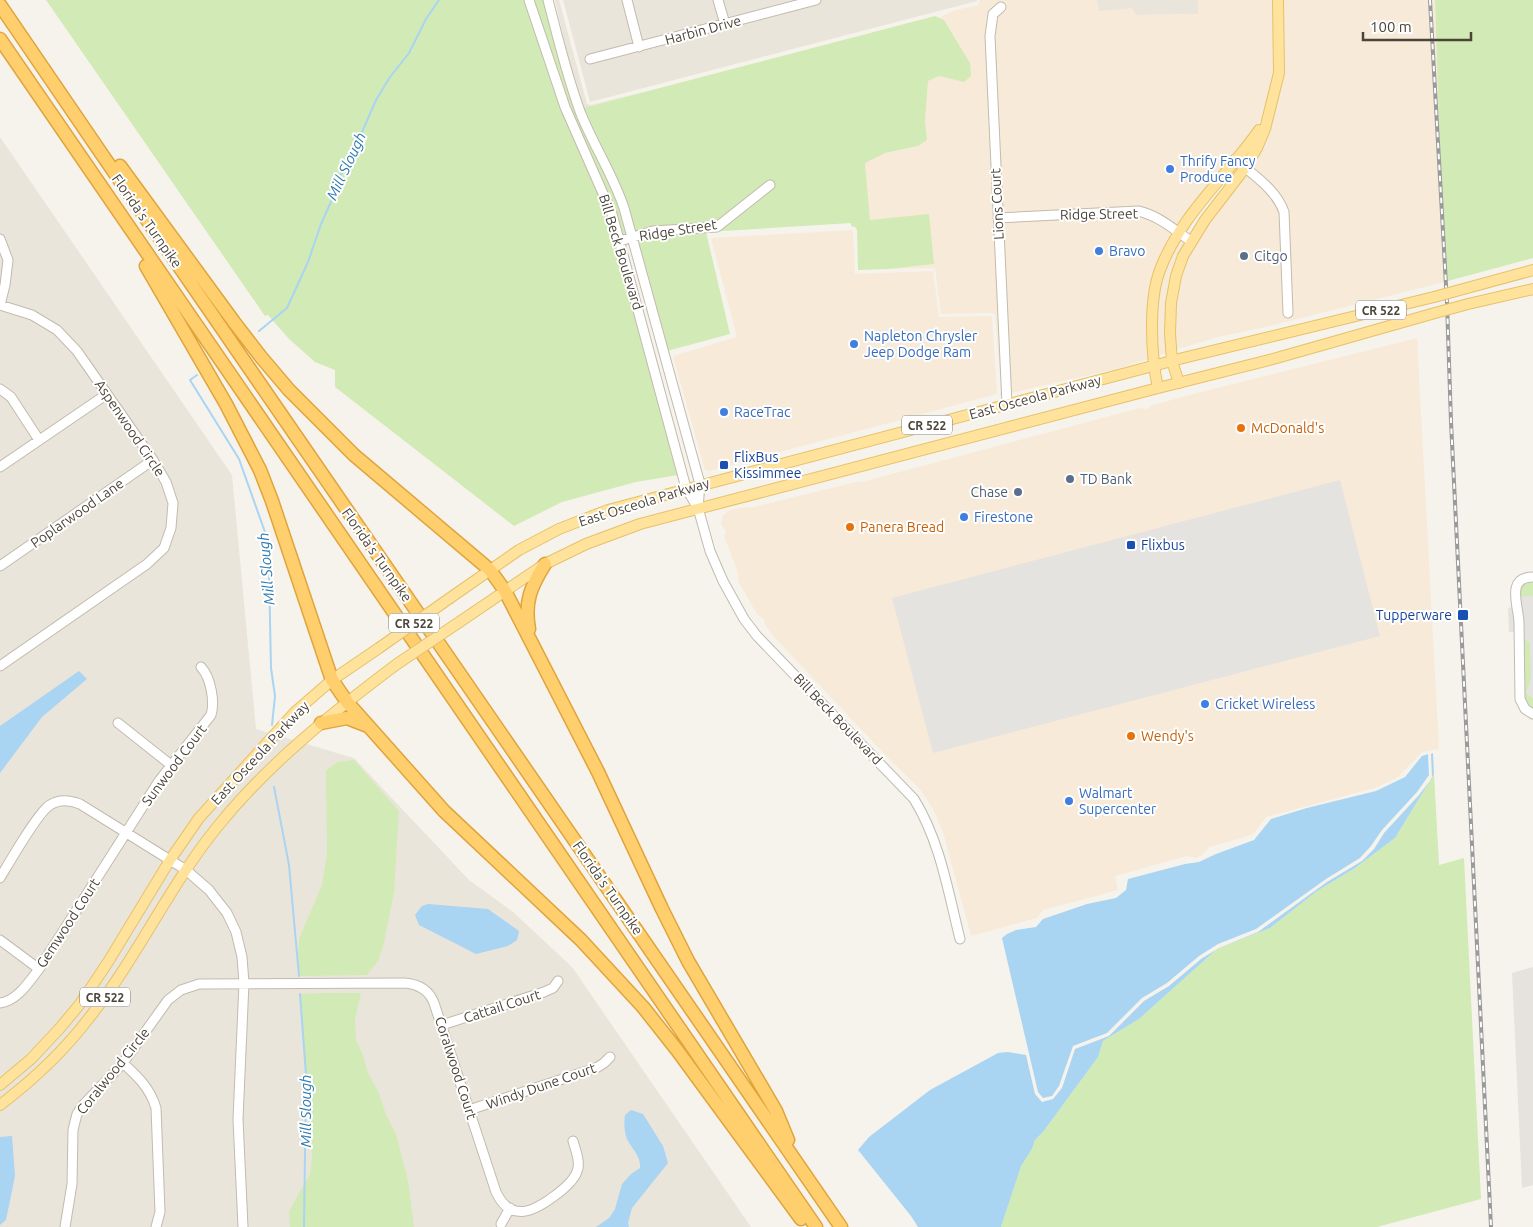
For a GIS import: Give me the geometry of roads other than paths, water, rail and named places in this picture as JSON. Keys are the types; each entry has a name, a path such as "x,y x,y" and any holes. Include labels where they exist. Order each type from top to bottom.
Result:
{"highway":[{"path":"2,8 266,364 289,390 354,455 490,570 505,591 598,772 662,910 688,961 776,1111 798,1163"},
{"name":"Florida's Turnpike","path":"2,8 841,1227"},
{"name":"Florida's Turnpike","path":"0,39 816,1227"},
{"path":"116,208 138,251 226,404 260,470 332,680 347,702 444,811 581,940 636,1000 677,1050 766,1174 807,1227"},
{"path":"530,641 527,618 528,600 535,580 545,564"},
{"path":"321,723 347,718 370,727"}],"main road":[{"path":"1179,383 1172,361 1170,334 1171,303 1178,270 1183,256 1205,220 1245,168 1257,148 1270,113 1280,73 1278,0"},
{"path":"1158,388 1153,366 1152,318 1154,294 1160,270 1179,233 1235,159 1249,144 1270,113"},
{"name":"East Osceola Parkway","path":"0,1085 31,1059 80,1004 170,860 199,818 295,712 332,680 535,541 582,519 616,507 700,484 1172,361 1434,297 1533,270"},
{"name":"East Osceola Parkway","path":"0,1105 43,1069 89,1019 106,996 186,870 218,827 253,787 321,723 347,702 397,664 545,564 586,544 698,508 1273,359 1468,304 1533,289"}],"street":[{"name":"Bill Beck Boulevard","path":"529,0 577,138 600,184 612,214 686,488 698,508 719,574 748,625 757,636 914,799 926,818 934,839 960,939"},
{"name":"Bill Beck Boulevard","path":"548,0 568,74 581,112 590,135 616,185 632,237 700,484 698,508"},
{"path":"627,0 639,47"},
{"path":"718,0 725,24"},
{"name":"Harbin Drive","path":"590,59 816,0"},
{"name":"Lions Court","path":"1001,7 993,14 990,36 1007,404"},
{"path":"1235,159 1273,192 1280,201 1284,212 1288,313"},
{"name":"Ridge Street","path":"620,241 653,231 717,227 770,185"},
{"name":"Ridge Street","path":"998,218 1138,211 1151,215 1192,242"},
{"path":"0,239 8,260 0,305"},
{"name":"Aspenwood Circle","path":"0,305 32,315 57,330 77,351 153,460 166,482 173,503 171,528 164,548 147,564 0,666"},
{"path":"0,390 11,398 39,440"},
{"path":"0,467 107,394"},
{"name":"Poplarwood Lane","path":"0,566 153,460"},
{"path":"1533,577 1522,579 1516,586 1516,610 1519,615 1520,698 1522,705 1528,712 1533,714"},
{"name":"Sunwood Court","path":"126,833 171,765 212,712 209,681 201,667"},
{"path":"118,723 171,765"},
{"path":"0,878 43,811 55,802 66,801 80,804 186,870 208,890 227,913 236,932 242,956 244,983 238,1119 243,1227"},
{"name":"Gemwood Court","path":"0,1003 8,1001 15,996 39,969 126,833"},
{"path":"0,940 39,969"},
{"name":"Cattail Court","path":"442,1025 544,992 553,988 558,981"},
{"name":"Coralwood Court","path":"244,983 410,983 420,986 430,995 442,1025 496,1192 503,1204 510,1208"},
{"name":"Coralwood Circle","path":"65,1227 72,1184 72,1136 75,1119 83,1106 123,1063 164,1005 176,994 199,984 244,983"},
{"name":"Windy Dune Court","path":"469,1110 596,1068 610,1057"},
{"path":"123,1063 146,1085 152,1095 156,1108 160,1212 156,1227"},
{"path":"501,1224 510,1208 523,1212 536,1209 571,1181 579,1165 573,1141"}],"water":[{"path":"79,671 87,679 42,717 0,773 0,726"},
{"path":"1433,753 1434,774 1432,777 1431,754"},
{"path":"1428,754 1429,775 1417,792 1382,830 1360,858 1326,879 1256,929 1218,944 1199,956 1167,983 1142,998 1107,1033 1073,1046 1059,1086 1052,1096 1043,1098 1038,1092 1002,938 1016,930 1036,927 1043,919 1087,904 1116,898 1126,890 1128,879 1199,862 1254,840 1271,819 1376,791 1405,777 1422,756"},
{"path":"1430,781 1395,838 1355,868 1317,891 1270,928 1218,949 1258,932 1327,882 1362,861"},
{"path":"428,904 488,909 519,931 517,940 508,946 476,954 419,925 415,915 422,906"},
{"path":"1216,950 1139,1019 1103,1041 1098,1057 1043,1132 1035,1140 1032,1149 1021,1166 1001,1227 918,1227 858,1150 869,1137 930,1090 998,1053 1008,1052 1026,1055 1035,1094 1042,1102 1053,1099 1062,1088 1075,1049 1109,1036 1144,1001 1169,986 1201,959"},
{"path":"631,1110 643,1114 663,1146 668,1163 632,1208 628,1223 629,1227 596,1227 609,1218 615,1209 622,1184 640,1168 638,1156 627,1139 624,1124 625,1115"},
{"path":"12,1136 15,1176 6,1220 0,1225 0,1137"}],"waterway":[{"name":"Mill Slough","path":"259,331 287,308 308,262 345,163 359,139 376,100 390,77 409,53 426,19 439,0"},
{"name":"Mill Slough","path":"197,375 190,380 239,459 266,535 269,573 271,668 275,696 272,725"},
{"name":"Mill Slough","path":"274,787 289,865 299,976"},
{"name":"Mill Slough","path":"300,994 306,1075 304,1227"}],"railway":[{"path":"1430,0 1447,303 1451,422 1491,1227"}],"place":[{"name":"Thrify Fancy Produce","path":"1170,169"},
{"name":"Bravo","path":"1099,251"},
{"name":"Citgo","path":"1244,256"},
{"name":"Napleton Chrysler Jeep Dodge Ram","path":"854,344"},
{"name":"RaceTrac","path":"724,412"},
{"name":"McDonald's","path":"1241,428"},
{"name":"FlixBus Kissimmee","path":"724,465"},
{"name":"TD Bank","path":"1070,479"},
{"name":"Chase","path":"1018,492"},
{"name":"Firestone","path":"964,517"},
{"name":"Panera Bread","path":"850,527"},
{"name":"Flixbus","path":"1131,545"},
{"name":"Tupperware","path":"1463,615"},
{"name":"Cricket Wireless","path":"1205,704"},
{"name":"Wendy's","path":"1131,736"},
{"name":"Walmart Supercenter","path":"1069,801"}]}
